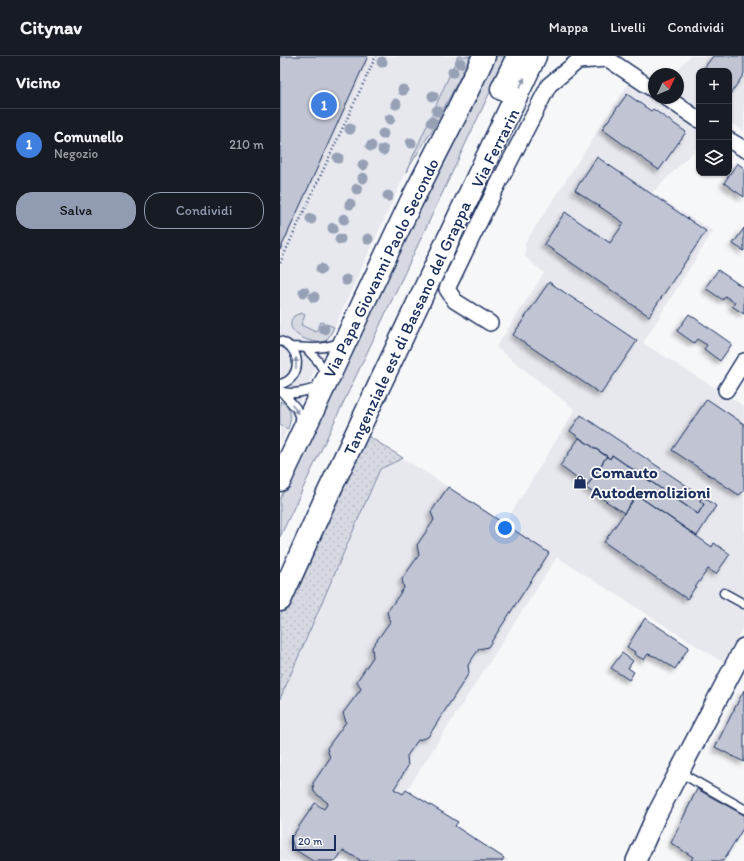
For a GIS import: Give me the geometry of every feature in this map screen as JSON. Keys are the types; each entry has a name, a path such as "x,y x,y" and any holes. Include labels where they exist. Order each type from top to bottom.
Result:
{"main road":[{"name":"Via Papa Giovanni Paolo Secondo","path":"280,480 411,202 484,56"},
{"name":"Tangenziale est di Bassano del Grappa","path":"280,570 386,344 518,56"},
{"name":"Tangenziale est di Bassano del Grappa","path":"280,600 325,500 535,56"}],"street":[{"name":"Via Ferrarin","path":"490,323 455,301 447,289 493,194 549,85 578,61 608,59 648,86"},
{"path":"675,104 696,118"},
{"path":"732,142 744,150"},
{"path":"726,390 744,361"},
{"path":"636,861 656,816 744,648"}],"lane":[{"path":"284,342 306,348 329,346 346,339"},
{"path":"281,389 294,374 297,367 295,353 284,342"},
{"path":"281,389 305,391 315,388 327,380 318,361 306,348"},
{"path":"281,389 296,408 305,428"},
{"path":"724,593 744,604"},
{"path":"679,772 744,808"}],"path":[{"path":"280,263 376,56"}],"shaded area":[{"path":"280,56 471,56 434,127 406,172 280,445"},
{"path":"458,56 471,56 434,127 406,172"},
{"path":"490,56 507,56 280,537 280,499"},
{"path":"690,56 744,56 744,131 732,124 732,68 696,68 696,149 652,193 713,231 643,343 744,406 744,625 724,663 557,557 405,793 509,861 280,861 280,699 380,469 403,458 505,523 575,410 496,347 544,273 525,257 525,243 635,74 648,77 648,104 684,104 684,68 679,68"},
{"path":"301,313 305,315 301,325 316,332 321,322 334,327 325,341 314,342 300,337 295,333 291,322 294,316"},
{"path":"280,401 289,409 290,420 288,429 280,425"},
{"path":"365,434 403,458 380,469 280,699 280,616"}],"building":[{"path":"280,56 368,56 280,250"},
{"path":"713,56 744,56 744,74 732,92 732,68 704,68"},
{"path":"627,94 651,111 653,109 686,132 659,170 602,129"},
{"path":"597,157 706,231 649,316 544,244 565,212 610,243 624,223 575,190"},
{"path":"737,163 744,168 744,197 724,183 729,176 732,176 732,171"},
{"path":"744,228 744,251 733,244"},
{"path":"718,270 744,288 744,314 732,306 735,303 725,296 723,300 705,288"},
{"path":"549,282 637,341 601,394 513,335"},
{"path":"689,314 732,344 720,361 704,349 707,345 697,339 694,343 677,331"},
{"path":"707,399 744,424 744,491 739,495 672,450"},
{"path":"581,415 702,496 700,501 704,504 698,514 612,455 610,459 570,431"},
{"path":"579,438 607,456 587,486 560,466"},
{"path":"612,455 698,514 704,504 700,501 702,496 716,506 697,536 637,495 624,513 586,488 607,456 610,459"},
{"path":"448,487 549,553 488,647 479,649 468,665 469,673 428,737 418,740 407,756 408,766 394,789 403,794 406,790 458,822 455,826 504,858 502,861 359,861 360,860 343,850 336,861 313,861 294,849 291,838 315,803 324,809 328,803 314,792 313,783 330,758 327,748 346,722 343,713 361,689 357,681 373,657 372,647 390,622 387,612 404,588 402,579 419,555 417,545 434,520 431,512"},
{"path":"637,495 712,547 714,543 730,554 716,574 708,569 687,599 604,542"},
{"path":"645,618 689,647 675,669 657,657 648,654 644,660 634,654 635,652 627,647"},
{"path":"622,653 633,661 628,668 634,672 629,680 611,668"},
{"path":"744,690 744,762 715,747"},
{"path":"697,789 744,815 744,827 723,861 691,861 693,857 671,843"}],"place":[{"name":"Comunello","path":"324,105"},
{"name":"Comauto Autodemolizioni","path":"580,482"}]}
